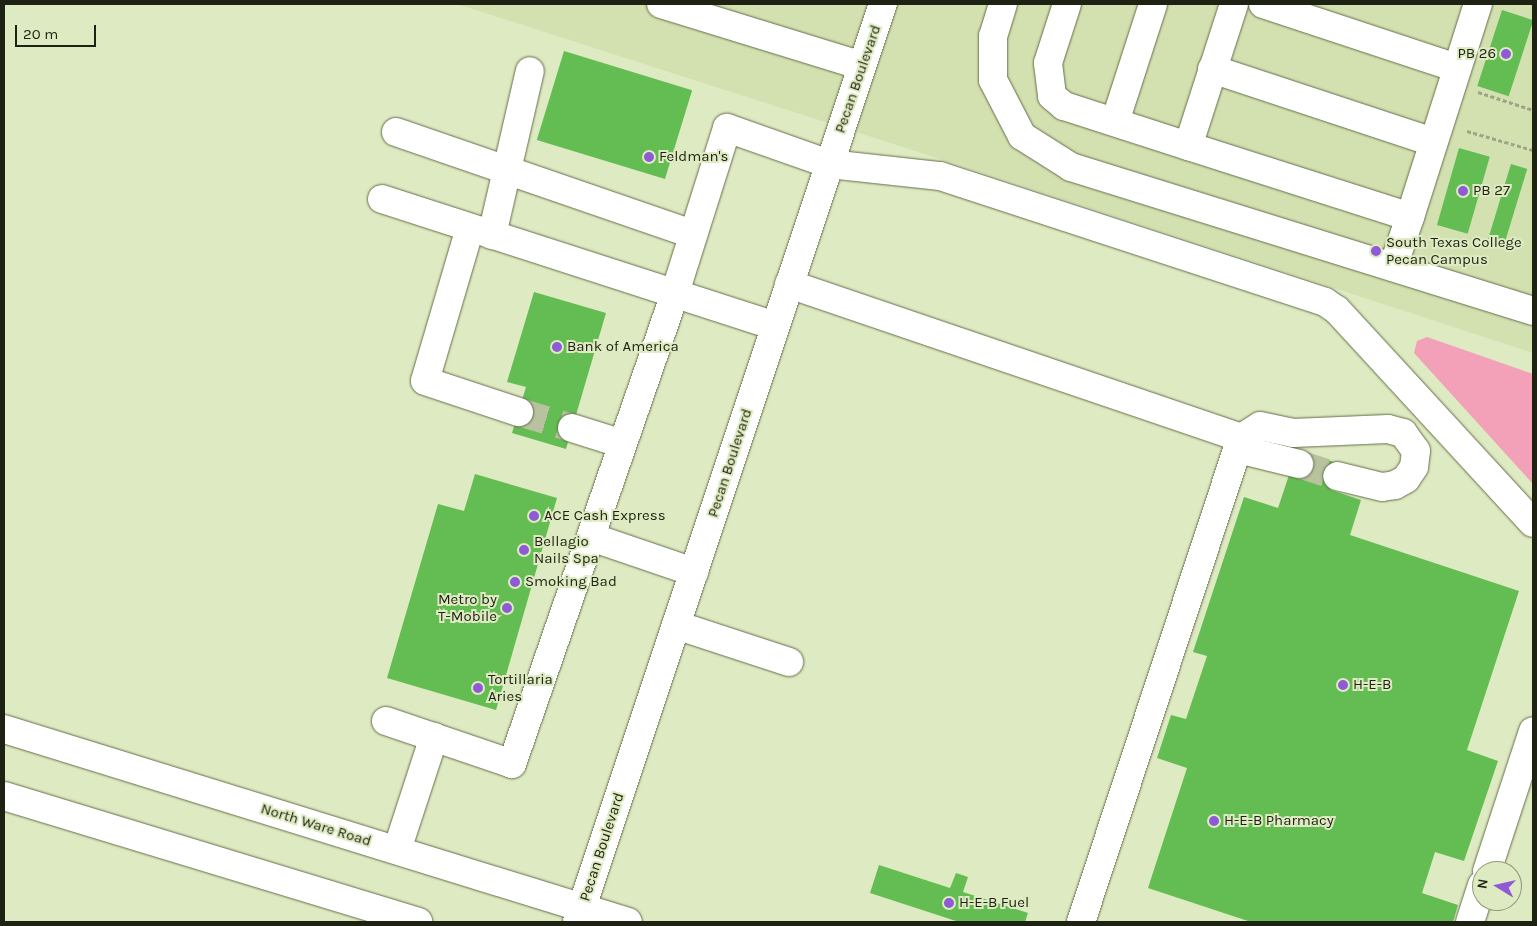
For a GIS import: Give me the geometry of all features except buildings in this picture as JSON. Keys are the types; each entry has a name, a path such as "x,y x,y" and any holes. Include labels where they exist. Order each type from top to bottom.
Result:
{"main road":[{"path":"661,4 862,66"},
{"name":"Pecan Boulevard","path":"580,915 883,4"},
{"path":"1004,4 993,36 993,80 1022,136 1071,167 1533,310"},
{"path":"1067,4 1048,63 1052,96 1064,106 1410,217"},
{"path":"1115,122 1153,4"},
{"path":"1188,146 1234,4"},
{"path":"1263,4 1464,79"},
{"path":"1392,267 1410,217 1433,142 1464,79 1478,4"},
{"path":"1212,69 1433,142"},
{"path":"519,412 425,381 481,231 508,170 530,71"},
{"path":"386,721 512,764 675,293 727,128 829,164 940,176 1325,302 1337,310 1533,523"},
{"path":"396,132 693,234"},
{"path":"382,199 775,326"},
{"path":"789,284 1299,464"},
{"path":"1081,922 1240,443 1260,426 1294,433 1388,429 1403,433 1416,451 1414,468 1406,479 1395,485 1382,487 1336,476"},
{"path":"572,428 623,444"},
{"path":"591,537 694,572"},
{"path":"676,625 789,662"},
{"name":"North Ware Road","path":"4,729 397,850 580,915 628,922"},
{"path":"1490,861 1533,731"},
{"path":"397,850 434,737"},
{"path":"4,796 418,922"}],"path":[{"path":"1464,79 1533,110"},
{"path":"1459,129 1533,150"}],"shaded area":[{"name":"South Texas College Pecan Campus","path":"457,4 1533,4 1533,353 906,148"},
{"path":"1427,337 1533,374 1533,484 1414,353 1417,341"}],"tunnel":[{"path":"519,412 572,428"},
{"path":"1299,464 1337,476"}],"place":[{"name":"PB 26","path":"1506,54"},
{"name":"Feldman's","path":"649,157"},
{"name":"PB 27","path":"1463,191"},
{"name":"South Texas College Pecan Campus","path":"1376,251"},
{"name":"Bank of America","path":"557,347"},
{"name":"ACE Cash Express","path":"534,516"},
{"name":"Bellagio Nails Spa","path":"524,550"},
{"name":"Smoking Bad","path":"515,582"},
{"name":"Metro by T-Mobile","path":"507,608"},
{"name":"H-E-B","path":"1343,685"},
{"name":"Tortillaria Aries","path":"478,688"},
{"name":"H-E-B Pharmacy","path":"1214,821"},
{"name":"H-E-B Fuel","path":"949,903"}]}
